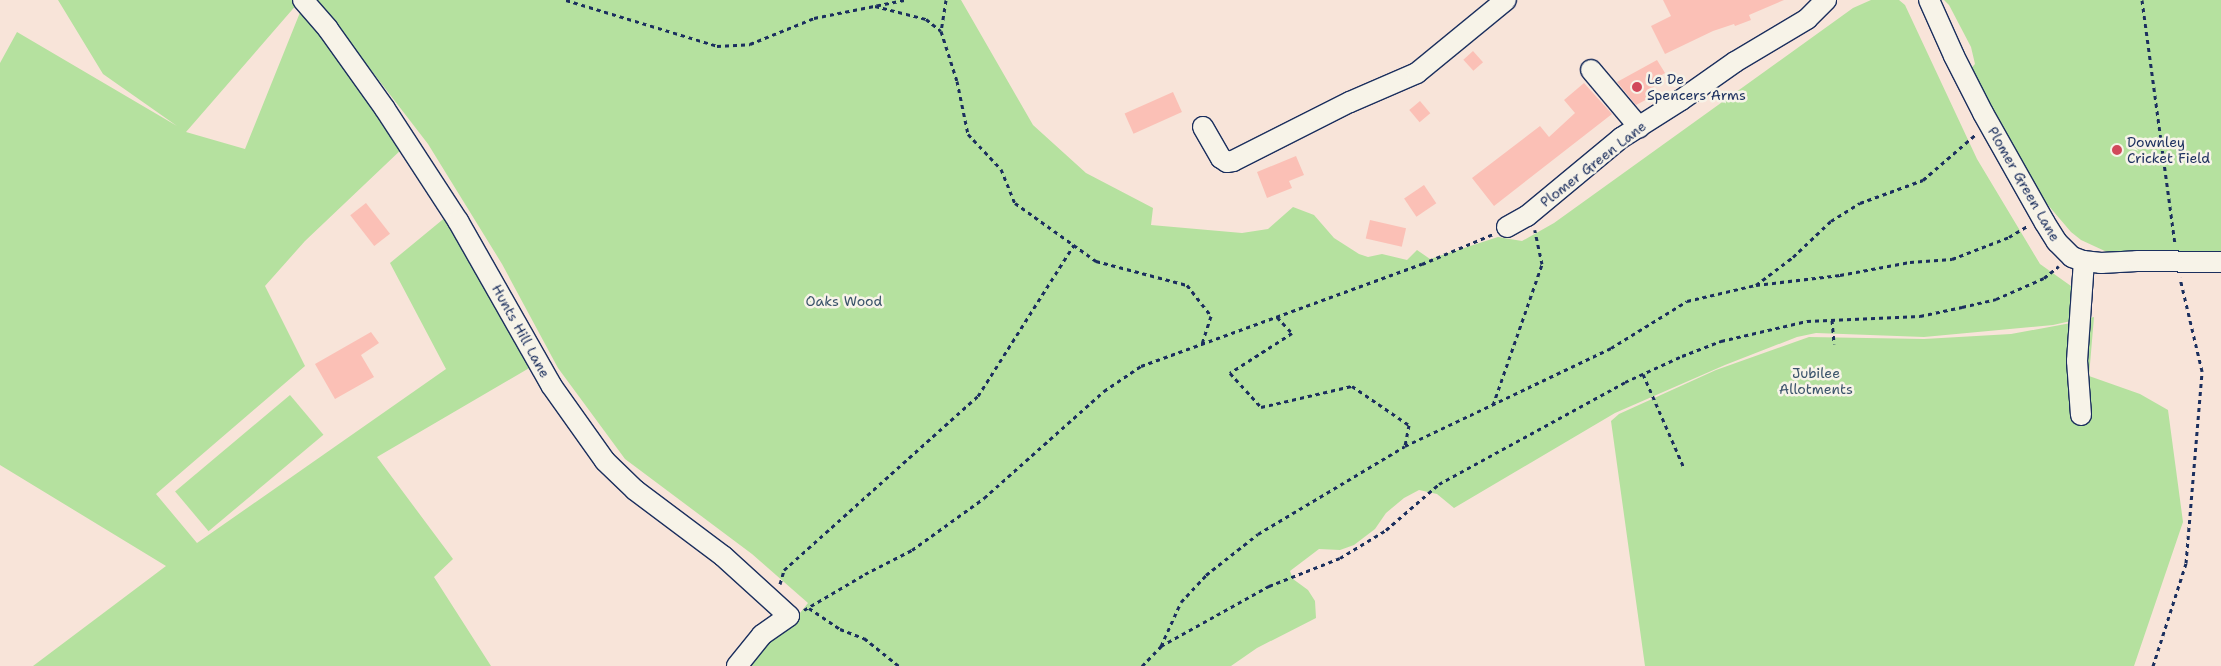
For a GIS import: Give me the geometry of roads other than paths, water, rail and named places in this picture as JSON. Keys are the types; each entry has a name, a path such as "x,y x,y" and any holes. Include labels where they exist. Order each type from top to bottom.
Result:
{"street":[{"name":"Hunts Hill Lane","path":"303,0 328,29 385,109 458,221 552,385 605,461 635,490 723,556 783,610 737,666"},
{"path":"1203,126 1222,158 1226,162 1233,160 1350,102 1417,73 1506,0"},
{"name":"Plomer Green Lane","path":"1507,227 1527,216 1621,138 1681,100 1735,62 1807,19 1826,0"},
{"name":"Plomer Green Lane","path":"1929,0 1954,56 2041,216 2057,242 2078,259"},
{"path":"1591,70 1639,126"},
{"path":"2081,415 2077,361 2078,259 2101,263 2221,262"}],"place":[{"name":"Le De Spencers Arms","path":"1637,87"},
{"name":"Downley Cricket Field","path":"2117,150"}],"park label":[{"name":"Oaks Wood","path":"844,301"},
{"name":"Jubilee Allotments","path":"1816,382"}]}
